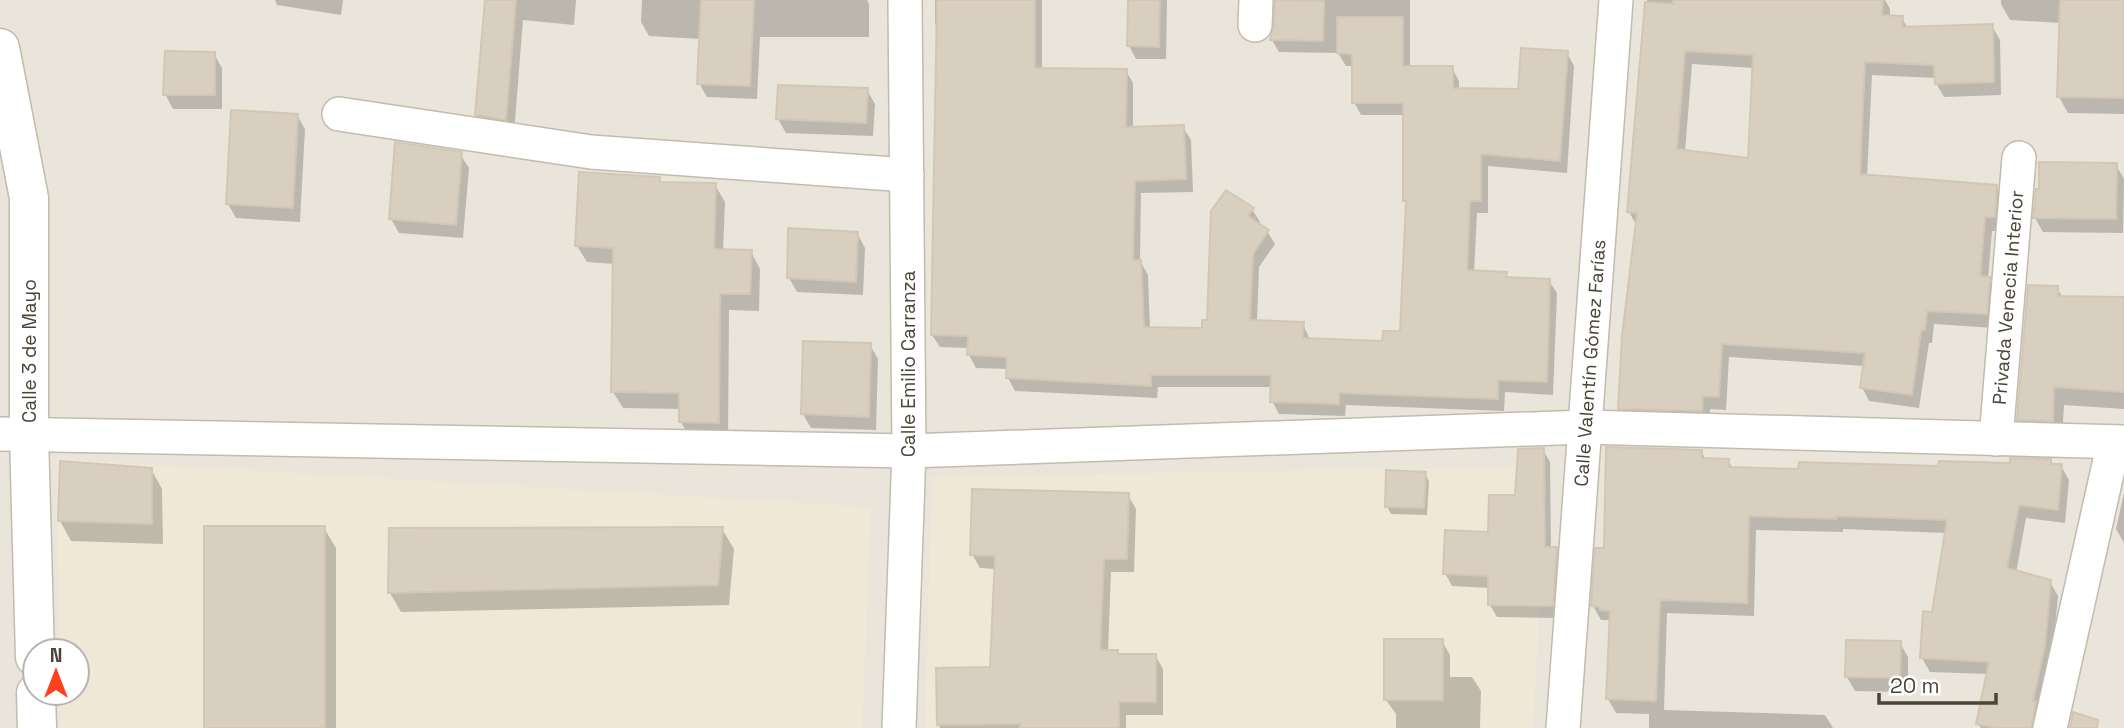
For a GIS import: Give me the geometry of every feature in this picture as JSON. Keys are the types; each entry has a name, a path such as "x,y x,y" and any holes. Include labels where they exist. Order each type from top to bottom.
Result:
{"street":[{"name":"Calle Emilio Carranza","path":"899,728 909,452 905,0"},
{"name":"Calle Valentín Gómez Farías","path":"1563,728 1616,0"},
{"name":"Calle 3 de Mayo","path":"0,48 29,198 13,434 33,637"},
{"path":"339,114 591,152 907,175"},
{"name":"Privada Venecia Interior","path":"1996,439 2019,158"},
{"path":"13,434 909,452 1585,427 2119,442 2050,728"},
{"path":"36,707 37,728"}],"shaded area":[{"path":"0,0 2124,0 2124,728 0,728"},
{"path":"57,459 871,507 862,728 60,728 59,707 91,707 91,637 59,637"},
{"path":"1547,466 1533,728 925,728 932,477"}],"building":[{"path":"485,0 516,0 506,120 475,115"},
{"path":"701,0 754,0 750,86 697,84"},
{"path":"937,0 1035,0 1035,68 1127,69 1126,127 1184,125 1186,179 1135,181 1133,260 1141,260 1144,327 1202,328 1202,320 1207,320 1211,211 1226,190 1254,208 1248,216 1269,230 1253,254 1250,320 1304,322 1303,338 1382,341 1383,331 1400,331 1406,201 1403,201 1403,103 1352,103 1352,54 1337,53 1337,17 1403,17 1403,66 1453,66 1453,88 1518,89 1521,48 1568,51 1560,161 1481,154 1481,201 1470,201 1467,270 1507,272 1506,277 1550,279 1547,382 1498,380 1498,399 1339,393 1339,404 1270,402 1271,375 1151,375 1151,386 1006,378 1007,357 967,355 968,336 931,335"},
{"path":"1128,0 1160,0 1159,47 1127,46"},
{"path":"1275,0 1324,1 1323,41 1270,40 1274,26"},
{"path":"1673,0 1883,0 1882,15 1903,16 1902,27 1993,24 1994,82 1935,84 1934,65 1865,62 1860,174 1997,185 1995,217 1985,217 1980,276 1990,277 1987,314 1927,311 1925,330 1921,330 1912,395 1860,388 1865,353 1722,344 1719,397 1703,396 1702,411 1618,409 1622,336 1637,213 1627,212 1645,2 1673,4","holes":["1685,51 1753,55 1748,158 1677,149"]},
{"path":"2060,0 2124,0 2124,98 2057,97"},
{"path":"165,51 215,52 215,95 163,95"},
{"path":"778,85 868,88 866,123 776,119"},
{"path":"231,110 298,114 293,208 226,204"},
{"path":"395,142 462,152 456,225 389,219"},
{"path":"2039,162 2117,163 2116,219 2033,218 2036,189 2039,189"},
{"path":"579,172 660,177 660,182 716,183 714,249 752,250 750,294 720,294 719,423 679,422 679,393 611,392 613,248 575,246"},
{"path":"788,228 858,232 856,282 787,278"},
{"path":"2028,285 2058,286 2058,296 2124,297 2124,392 2054,387 2053,421 2017,420"},
{"path":"803,341 871,343 869,417 801,414"},
{"path":"1606,447 1702,450 1702,458 1729,459 1729,467 1798,469 1799,462 1938,466 1939,461 2010,463 2010,458 2051,459 2051,464 2062,464 2058,510 2019,505 2007,568 2051,580 2045,646 2033,701 2036,701 2031,728 1995,728 1976,724 1989,662 1920,658 1923,611 1932,612 1947,520 1749,516 1747,603 1660,600 1656,701 1606,699 1610,611 1591,606 1595,548 1604,548"},
{"path":"1544,448 1545,547 1557,547 1553,606 1488,605 1488,576 1443,574 1445,530 1488,532 1489,495 1515,495 1518,449"},
{"path":"60,461 152,468 152,524 58,521"},
{"path":"1386,470 1426,472 1424,508 1385,507"},
{"path":"972,489 1129,493 1127,559 1104,559 1100,650 1118,650 1118,654 1156,654 1156,702 1119,702 1119,728 1020,728 1020,724 937,725 936,668 990,667 995,556 970,555"},
{"path":"204,526 325,526 325,728 204,728"},
{"path":"723,527 718,585 388,593 389,528"},
{"path":"1384,639 1443,639 1443,700 1384,700"},
{"path":"1846,640 1901,641 1900,678 1845,677"},
{"path":"2073,712 2098,720 2097,728 2070,728"}]}
